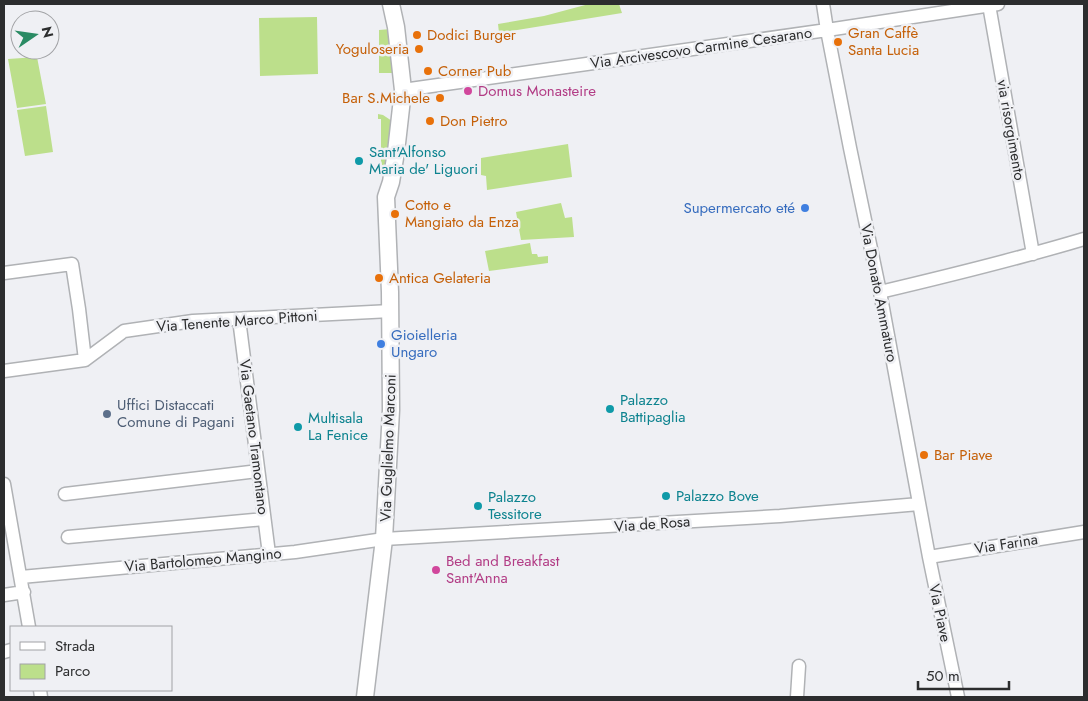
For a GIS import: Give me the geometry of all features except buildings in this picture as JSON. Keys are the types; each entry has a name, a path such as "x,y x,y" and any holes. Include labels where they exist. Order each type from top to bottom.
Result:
{"street":[{"name":"Via Guglielmo Marconi","path":"365,697 384,539 391,410 391,311 386,197 396,152 403,90 396,27 391,4"},
{"name":"Via Donato Ammaturo","path":"823,4 880,292 929,557"},
{"name":"Via Arcivescovo Carmine Cesarano","path":"403,90 827,30 994,4"},
{"name":"via risorgimento","path":"994,4 1033,254"},
{"path":"880,292 961,273 1084,239"},
{"path":"4,273 72,264 85,360"},
{"name":"Via Tenente Marco Pittoni","path":"4,371 85,360 124,331 191,321 391,311"},
{"name":"Via Gaetano Tramontano","path":"239,319 269,554"},
{"path":"65,494 258,471"},
{"path":"4,484 9,542 21,577 29,626"},
{"name":"Via de Rosa","path":"384,539 752,517 919,504"},
{"path":"68,537 264,519"},
{"name":"Via Farina","path":"929,557 1084,532"},
{"name":"Via Bartolomeo Mangino","path":"21,577 295,552 384,539"},
{"name":"Via Piave","path":"929,557 958,697"},
{"path":"4,596 24,592"},
{"path":"797,697 799,666"}],"green space":[{"path":"589,4 619,4 622,13 499,33 498,24 544,16"},
{"path":"317,17 318,74 260,76 259,18"},
{"path":"391,29 394,73 379,73 379,30"},
{"path":"8,59 38,60 46,104 17,108"},
{"path":"46,106 53,152 25,156 17,110"},
{"path":"378,114 392,121 388,160 381,169 381,119 378,119"},
{"path":"568,144 572,177 487,190 486,176 481,175 481,158"},
{"path":"561,203 565,218 572,217 574,237 521,240 516,212"},
{"path":"530,243 532,254 537,254 538,257 548,256 548,263 489,271 485,251"}],"place":[{"name":"Dodici Burger","path":"417,35"},
{"name":"Gran Caffè Santa Lucia","path":"838,42"},
{"name":"Yoguloseria","path":"419,49"},
{"name":"Corner Pub","path":"428,71"},
{"name":"Domus Monasteire","path":"468,91"},
{"name":"Bar S.Michele","path":"440,98"},
{"name":"Don Pietro","path":"430,121"},
{"name":"Sant'Alfonso Maria de' Liguori","path":"359,161"},
{"name":"Supermercato eté","path":"805,208"},
{"name":"Cotto e Mangiato da Enza","path":"395,214"},
{"name":"Antica Gelateria","path":"379,278"},
{"name":"Gioielleria Ungaro","path":"381,344"},
{"name":"Palazzo Battipaglia","path":"610,409"},
{"name":"Uffici Distaccati Comune di Pagani","path":"107,414"},
{"name":"Multisala La Fenice","path":"298,427"},
{"name":"Bar Piave","path":"924,455"},
{"name":"Palazzo Bove","path":"666,496"},
{"name":"Palazzo Tessitore","path":"478,506"},
{"name":"Bed and Breakfast Sant'Anna","path":"436,570"}]}
